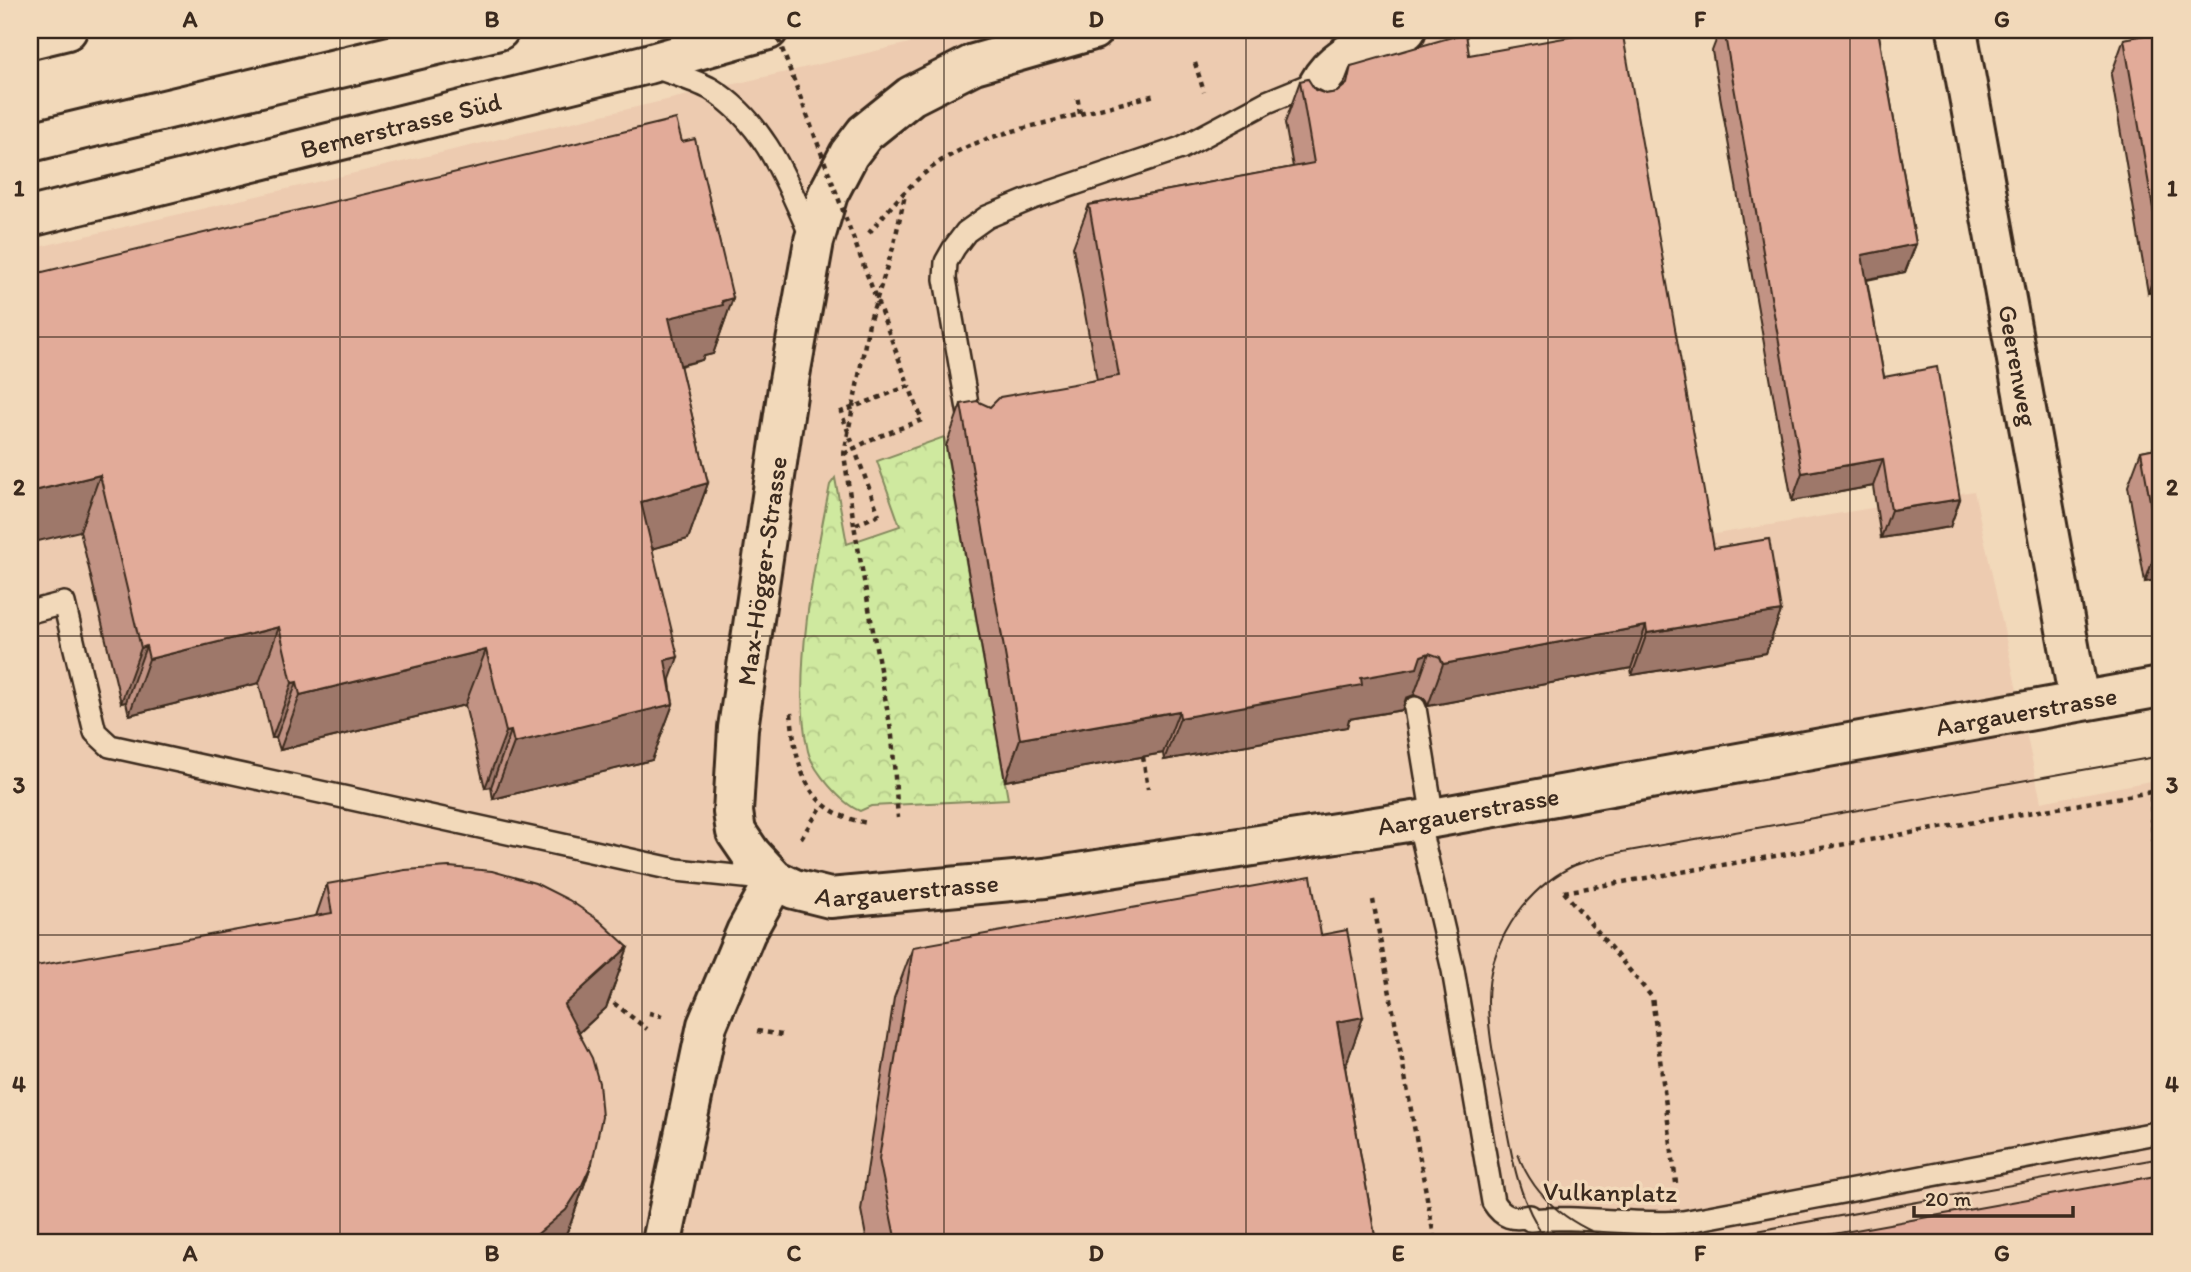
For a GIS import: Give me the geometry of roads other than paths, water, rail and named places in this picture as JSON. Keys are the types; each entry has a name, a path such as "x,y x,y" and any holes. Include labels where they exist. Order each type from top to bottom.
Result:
{"main road":[{"path":"30,39 67,30"},
{"path":"30,142 499,30"},
{"name":"Bernerstrasse Süd","path":"30,218 648,64 768,30"},
{"name":"Max-Högger-Strasse","path":"775,880 751,854 736,832 733,812 738,728 789,382 814,241 828,194 849,154 886,114 911,96 974,64 1093,30"},
{"path":"1317,97 1344,56 1406,30"},
{"name":"Geerenweg","path":"1957,30 2078,701"},
{"name":"Aargauerstrasse","path":"775,880 794,889 830,898 1045,878 1426,819 2161,687"},
{"path":"663,1242 707,1025 746,932 775,880"}],"lane":[{"path":"648,64 709,89 741,112 769,144 814,241"},
{"path":"972,436 945,279 946,262 966,232 987,217 1021,202 1181,148 1267,102 1317,97"},
{"path":"30,612 64,603 95,732 110,746 677,870 775,880"},
{"name":"Vulkanplatz","path":"1415,708 1426,819 1493,1202 1504,1216 1517,1219 1531,1216 1530,1220 1565,1216 1642,1225 1683,1222 2161,1132"}],"tram line":[{"path":"1548,1242 1529,1210 1517,1175 1493,1052 1488,1001 1494,960 1501,941 1523,906 1553,878 1571,867 1623,852 2161,756"},
{"path":"1518,1154 1535,1186 1559,1211 1588,1229 1621,1242"},
{"path":"1696,1242 2161,1158"}]}
